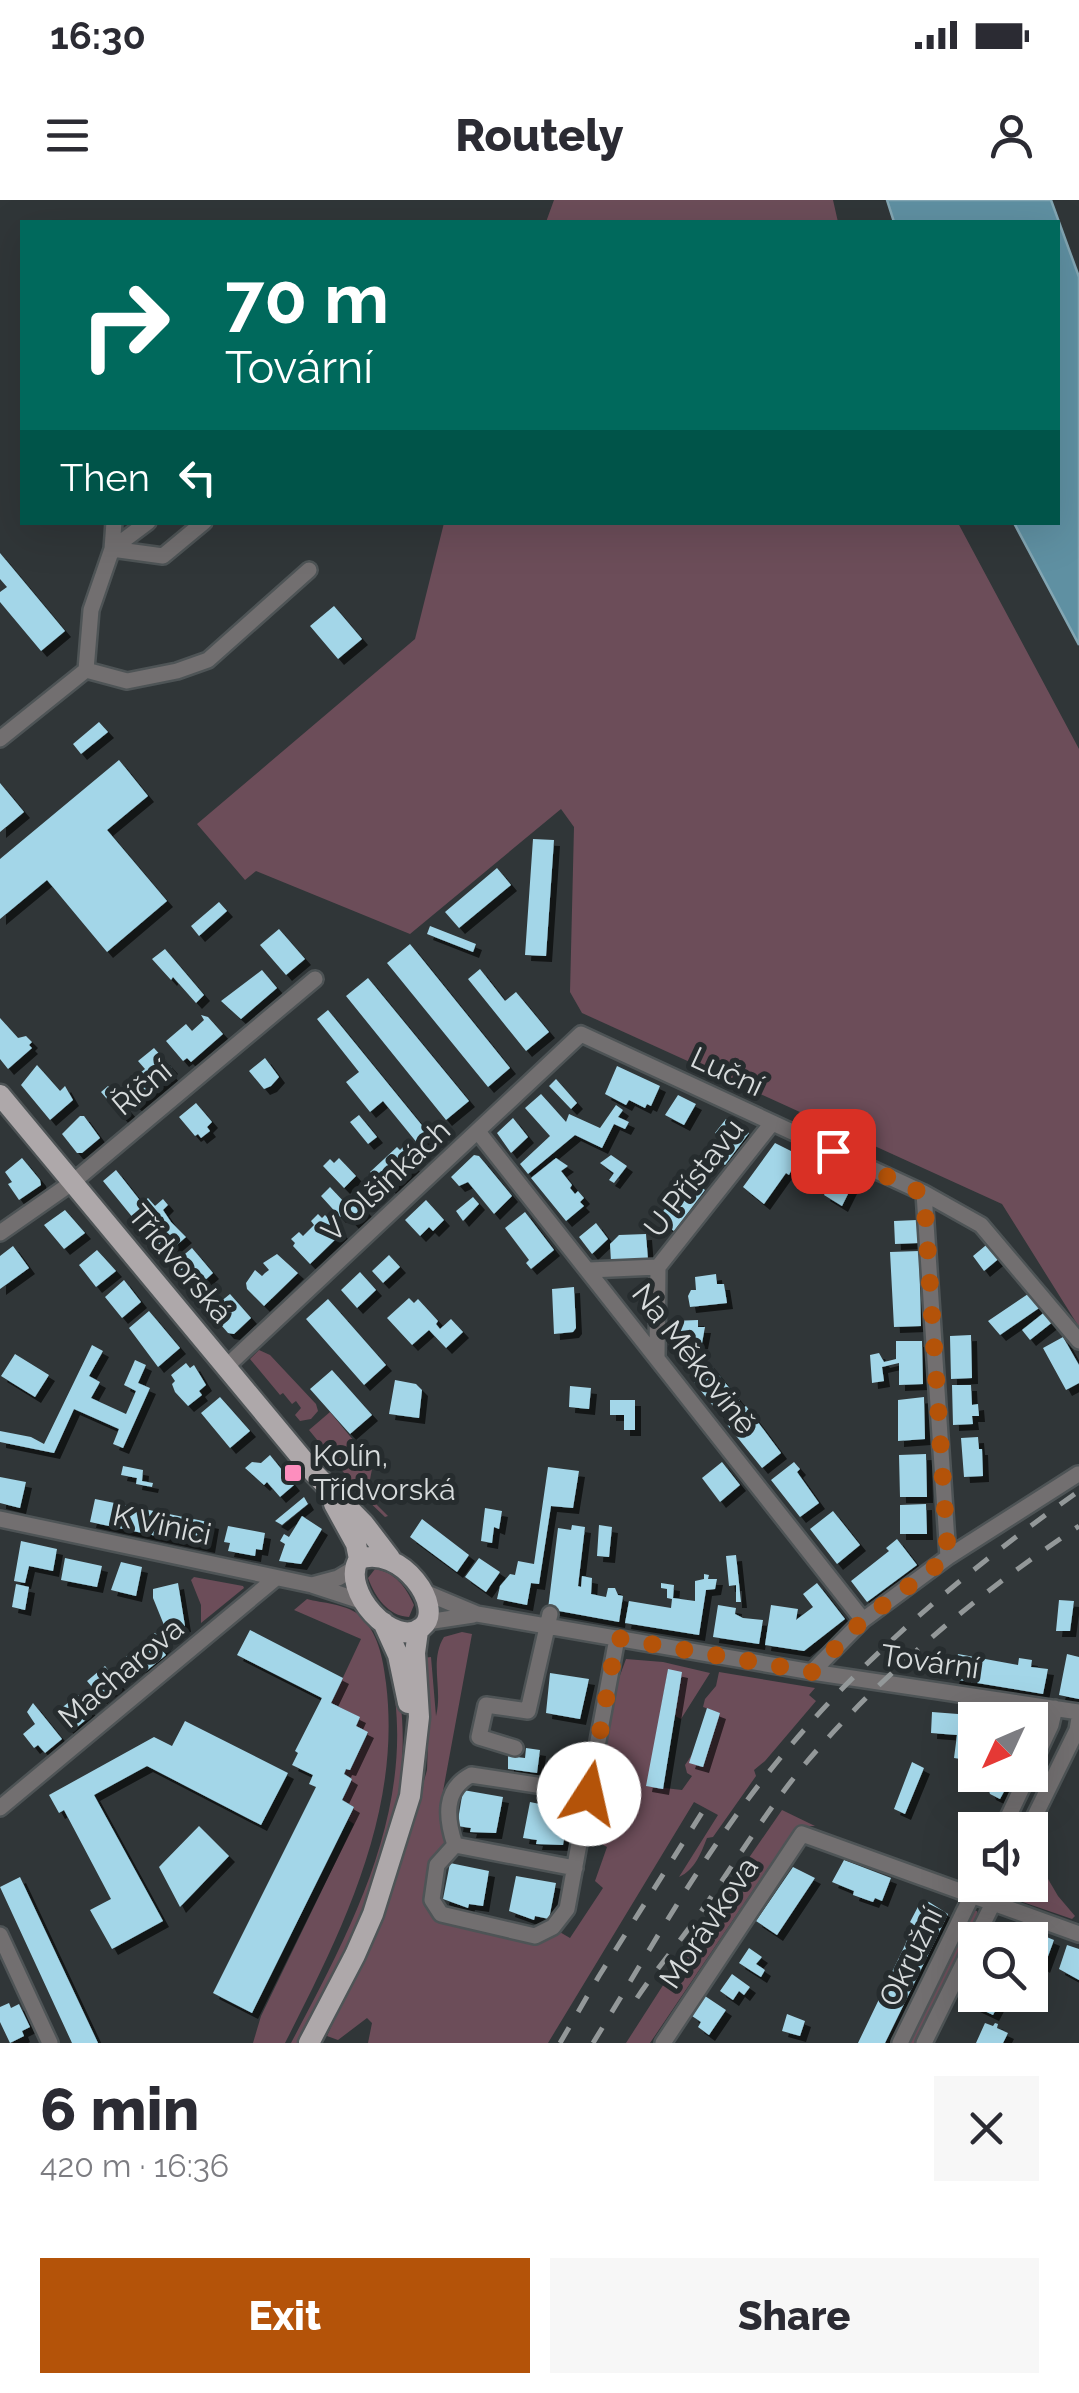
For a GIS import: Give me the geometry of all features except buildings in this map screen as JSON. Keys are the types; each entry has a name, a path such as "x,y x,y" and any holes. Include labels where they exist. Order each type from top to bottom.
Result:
{"main road":[{"name":"Třídvorská","path":"0,1095 390,1558"},
{"name":"Třídvorská","path":"314,1472 350,1534 356,1564"},
{"path":"312,2042 356,1955 384,1882 410,1796 420,1717 415,1653 428,1606 422,1591 406,1570 390,1558 373,1555 356,1564 355,1585 364,1602 383,1622 395,1629 422,1626"},
{"path":"383,1622 398,1655 416,1730"}],"street":[{"path":"0,739 86,670 91,610 112,549 114,525"},
{"path":"112,549 144,525"},
{"path":"112,549 163,556 200,525"},
{"path":"86,670 127,681 208,660 310,570"},
{"name":"Říční","path":"0,1233 72,1182 315,979"},
{"name":"Luční","path":"581,1034 924,1194 981,1225 1079,1341"},
{"name":"V Olšinkách","path":"227,1366 581,1034"},
{"name":"U Přístavu","path":"657,1356 658,1268 772,1123"},
{"name":"Na Měkovině","path":"479,1133 863,1620"},
{"path":"924,1194 948,1557"},
{"name":"U Přístavu","path":"589,1270 658,1268"},
{"path":"812,1672 863,1620 948,1557 1078,1474"},
{"name":"K Vinici","path":"0,1519 312,1585 364,1602"},
{"path":"312,1585 338,1578 356,1564"},
{"name":"Macharova","path":"0,1808 276,1578"},
{"name":"Tovární","path":"422,1591 477,1614"},
{"name":"Tovární","path":"422,1626 477,1614 549,1620 617,1638 1079,1715"},
{"path":"515,1748 479,1738 486,1705 528,1711 549,1620"},
{"path":"455,1845 437,1865 432,1900 435,1908 448,1918 535,1936 553,1927 567,1909 617,1638"},
{"path":"1048,1725 1055,1708"},
{"path":"1037,1812 1077,1730 1079,1715"},
{"path":"455,1845 448,1800 458,1782 471,1775 589,1794"},
{"name":"Morávkova","path":"663,2043 802,1834 958,1884"},
{"path":"455,1845 575,1868"},
{"name":"Okružní","path":"900,2043 969,1902"},
{"path":"993,1903 1079,1934"},
{"name":"Okružní","path":"924,2043 993,1903"},
{"path":"0,1935 50,2043"}],"shaded area":[{"path":"554,200 833,200 838,220 547,220"},
{"path":"444,525 959,525 1079,749 1079,1327 1002,1204 582,1013 570,992 574,827 561,809 410,934 256,871 245,880 197,824 415,639"},
{"path":"259,1350 270,1355 316,1404 318,1411 311,1419 300,1421 295,1415 301,1408 296,1401 292,1404 283,1393 280,1395 250,1359"},
{"path":"330,1412 373,1464 367,1495 388,1516 362,1495 309,1430"},
{"path":"375,1569 388,1573 403,1586 414,1605 409,1617 395,1613 379,1598 368,1578"},
{"path":"194,1577 244,1588 201,1623 201,1605 191,1580"},
{"path":"307,1599 353,1611 375,1637 386,1683 389,1731 385,1778 363,1869 306,2001 285,2043 253,2043 261,2016 354,1824 348,1820 354,1807 342,1800 352,1779 344,1774 368,1733 356,1726 359,1717 331,1703 361,1639 294,1610"},
{"path":"462,1632 472,1634 441,1802 445,1847 430,1866 424,1899 436,1919 540,1940 558,1931 570,1938 603,1888 595,1881 607,1847 600,1843 601,1837 595,1836 594,1840 590,1830 615,1689 626,1659 663,1662 710,1673 681,1719 675,1716 668,1670 647,1786 682,1790 692,1776 685,1765 720,1713 703,1707 716,1686 719,1672 815,1688 809,1695 816,1701 754,1770 756,1776 713,1837 707,1838 693,1866 679,1877 718,1815 694,1802 548,2043 368,2043 372,2023 367,2018 338,2040 327,2036 399,1870 427,1770 429,1714 422,1658 431,1657 436,1716 440,1646 444,1637"},
{"path":"392,1661 401,1710 402,1760 382,1860 344,1955 297,2043 291,2043 358,1908 388,1813 396,1764 397,1715 389,1664"},
{"path":"782,1810 815,1826 798,1826 793,1831 650,2043 626,2043 685,1951 694,1950 699,1941 697,1933"},
{"path":"1048,1879 1075,1916 1072,1919 1023,1902 1048,1902"},
{"path":"972,1910 977,1911 975,1922 966,1922"},
{"path":"958,1937 958,1958 917,2043 904,2043"}],"water":[{"path":"887,200 1051,200 1058,220 893,220"},
{"path":"1060,225 1079,277 1079,645 1015,525 1060,525"}],"railway":[{"path":"593,2043 716,1845 761,1782 832,1699 950,1589 1079,1491"},
{"path":"637,1998 777,1800 835,1730 934,1636 1079,1526"},
{"path":"560,2043 710,1800"}],"place":[{"name":"Kolín, Třídvorská","path":"293,1473"}],"route":[{"path":"589,1794 617,1638 812,1672 863,1620 948,1557 924,1194 833,1151"}]}
